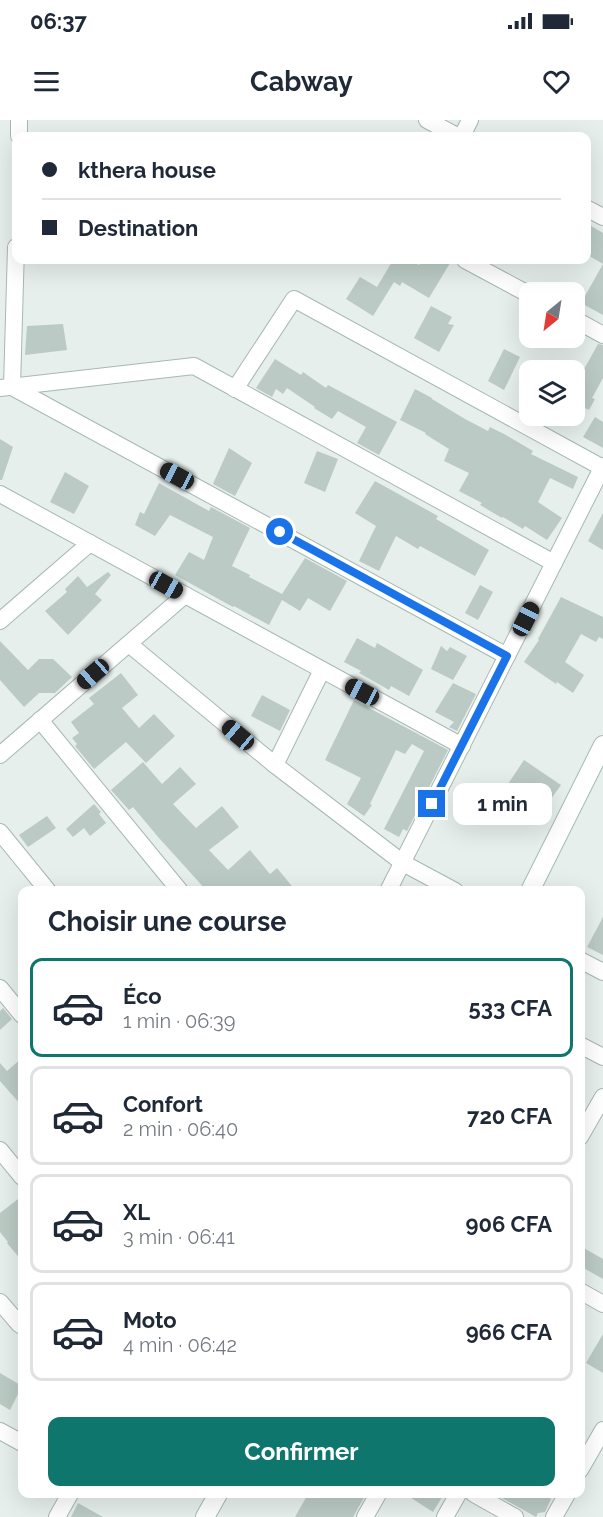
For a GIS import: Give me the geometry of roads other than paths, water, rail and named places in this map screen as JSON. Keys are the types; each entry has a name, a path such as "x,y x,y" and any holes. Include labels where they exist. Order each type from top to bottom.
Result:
{"street":[{"path":"428,120 451,132"},
{"path":"6,388 15,264"},
{"path":"472,264 519,289"},
{"path":"235,389 294,299 603,467 391,886"},
{"path":"585,325 603,335"},
{"path":"6,388 194,366 554,563"},
{"path":"6,388 507,656"},
{"path":"0,494 462,746"},
{"path":"0,621 90,543"},
{"path":"0,754 185,595"},
{"path":"129,644 275,765 403,863 446,886"},
{"path":"275,765 322,670"},
{"path":"39,720 176,886"},
{"path":"532,886 603,745"},
{"path":"0,832 44,886"},
{"path":"585,963 603,972"},
{"path":"0,988 18,1010"},
{"path":"585,1048 603,1057"},
{"path":"585,1128 603,1097"},
{"path":"0,1150 18,1172"},
{"path":"585,1294 603,1304"},
{"path":"0,1302 18,1323"},
{"path":"0,1431 18,1441"},
{"path":"585,1462 602,1436"},
{"path":"57,1517 68,1498"},
{"path":"205,1517 216,1498"},
{"path":"365,1517 376,1498"},
{"path":"446,1517 457,1498"},
{"path":"481,1498 515,1517"},
{"path":"554,1517 565,1498"}]}
